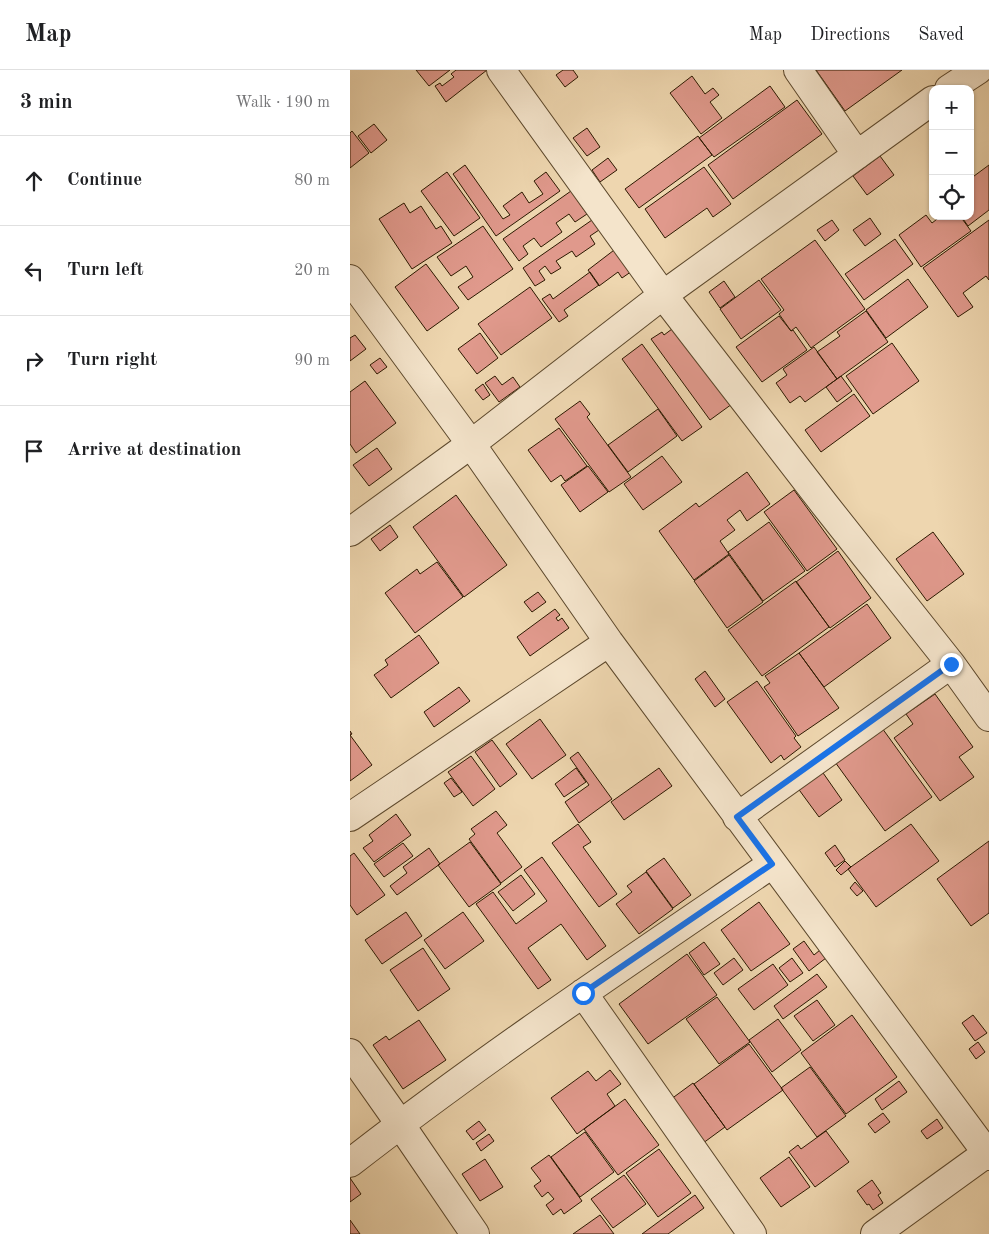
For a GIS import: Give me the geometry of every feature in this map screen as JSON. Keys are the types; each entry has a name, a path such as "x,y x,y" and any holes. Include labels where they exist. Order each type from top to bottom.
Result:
{"street":[{"path":"501,70 663,295 951,664 989,717"},
{"path":"798,70 857,155"},
{"path":"958,85 980,75"},
{"path":"350,532 471,444 663,295 929,103"},
{"path":"350,279 471,444 609,642 988,1155 875,1234"},
{"path":"350,816 609,642"},
{"path":"737,817 951,664"},
{"path":"350,1163 400,1124 583,993 772,864"},
{"path":"583,993 752,1234"},
{"path":"350,1053 475,1234"}],"building":[{"path":"416,70 450,70 429,86"},
{"path":"456,70 487,70 446,102 435,86 440,83 442,86 454,77 451,74"},
{"path":"563,70 573,70 578,77 565,87 556,75"},
{"path":"816,70 902,70 845,111"},
{"path":"692,76 705,94 713,88 719,95 710,102 722,118 701,134 670,93"},
{"path":"770,86 785,107 714,157 699,138"},
{"path":"797,100 822,134 733,199 708,165"},
{"path":"374,124 387,140 371,153 358,136"},
{"path":"587,128 600,147 587,156 573,138"},
{"path":"352,131 369,153 350,168 350,133"},
{"path":"698,136 712,155 639,208 625,189"},
{"path":"880,156 894,175 867,195 853,176"},
{"path":"608,158 617,170 600,182 592,170"},
{"path":"465,165 503,219 510,215 503,206 522,192 529,203 543,194 534,181 546,172 560,191 496,236 453,174"},
{"path":"989,165 989,210 968,226 964,220 974,220 974,176"},
{"path":"704,167 731,204 713,217 707,208 665,238 645,209"},
{"path":"447,172 480,218 454,236 421,191"},
{"path":"571,191 587,214 575,222 569,214 556,223 562,232 541,247 534,238 523,246 528,254 519,261 503,239"},
{"path":"404,203 410,213 421,206 436,229 441,226 452,243 412,269 379,219"},
{"path":"926,215 932,223 936,220 963,220 971,231 921,267 899,235"},
{"path":"870,218 881,234 865,246 853,230"},
{"path":"592,220 599,230 590,236 595,244 576,257 572,251 556,261 561,268 551,274 545,266 539,271 545,280 535,286 523,268"},
{"path":"832,220 839,230 825,241 817,230"},
{"path":"989,220 989,280 986,276 963,293 973,307 958,317 923,268"},
{"path":"483,226 513,269 468,300 458,287 473,277 466,266 451,276 437,257"},
{"path":"895,239 913,264 864,300 845,274"},
{"path":"815,240 865,309 811,348 796,327 791,331 779,314 784,310 761,279"},
{"path":"622,244 635,269 622,278 618,272 599,286 588,270"},
{"path":"426,264 459,308 427,331 395,287"},
{"path":"590,272 599,285 564,310 568,316 559,322 542,299 550,294 553,299"},
{"path":"908,279 928,307 886,338 866,310"},
{"path":"759,280 781,310 741,339 720,309"},
{"path":"724,281 735,297 720,308 709,292"},
{"path":"530,287 552,318 501,355 478,324"},
{"path":"866,311 888,342 837,379 817,352 840,336 837,332"},
{"path":"779,316 791,331 793,330 807,350 762,382 736,347"},
{"path":"676,326 732,404 710,420 651,339 662,332 664,335"},
{"path":"480,333 498,358 477,374 458,349"},
{"path":"355,335 366,349 350,361 350,338"},
{"path":"892,343 919,381 873,414 846,376"},
{"path":"642,344 702,427 682,441 622,359"},
{"path":"814,347 837,379 805,402 800,396 790,403 776,383 787,375 783,369"},
{"path":"380,358 387,367 377,374 370,365"},
{"path":"495,376 502,385 513,377 520,387 499,402 485,383"},
{"path":"841,376 852,391 837,402 826,387"},
{"path":"365,381 396,423 356,453 350,444 350,392"},
{"path":"483,384 490,395 483,400 475,390"},
{"path":"854,394 870,416 821,452 805,430"},
{"path":"580,401 590,414 587,417 631,477 609,492 555,419"},
{"path":"658,409 677,436 628,472 608,445"},
{"path":"559,428 587,466 565,481 561,475 551,482 528,450"},
{"path":"377,448 392,469 369,486 353,465"},
{"path":"662,456 682,482 643,510 624,484"},
{"path":"588,466 608,492 580,512 561,485"},
{"path":"747,472 770,504 747,521 740,510 727,520 735,530 720,541 729,554 694,580 659,531 696,503 699,507"},
{"path":"794,490 837,549 807,571 764,512"},
{"path":"456,495 507,565 464,597 413,527"},
{"path":"769,522 805,571 763,601 728,552"},
{"path":"390,525 398,537 380,551 371,539"},
{"path":"933,532 964,574 927,601 896,559"},
{"path":"838,551 871,598 830,628 796,582"},
{"path":"729,555 763,602 727,628 694,581"},
{"path":"437,562 463,597 415,633 385,593 417,569 420,574"},
{"path":"796,581 829,627 762,676 728,630"},
{"path":"538,592 546,602 532,612 524,602"},
{"path":"867,604 891,638 824,687 799,653"},
{"path":"555,609 560,615 556,618 558,621 562,618 569,628 530,656 517,637"},
{"path":"419,635 439,663 391,698 374,675 388,665 385,660"},
{"path":"799,653 839,708 798,736 764,687 770,683 765,676"},
{"path":"705,671 725,699 715,707 695,679"},
{"path":"757,681 796,736 794,738 801,747 784,760 781,755 771,763 727,702"},
{"path":"459,687 470,701 434,727 424,712"},
{"path":"935,694 973,747 959,757 974,777 940,801 894,738 913,724 906,714"},
{"path":"540,719 566,755 532,779 506,744"},
{"path":"882,728 932,797 885,831 835,762"},
{"path":"350,735 372,765 350,781"},
{"path":"492,740 517,774 500,787 475,752"},
{"path":"578,752 612,799 579,823 565,802 589,785 570,758"},
{"path":"471,756 495,789 473,806 448,772"},
{"path":"576,768 586,782 564,797 555,784"},
{"path":"659,768 672,786 624,820 611,802"},
{"path":"821,770 842,800 819,817 797,787"},
{"path":"451,778 462,792 454,797 444,783"},
{"path":"496,811 507,825 497,833 522,867 501,883 469,839 475,834 471,829"},
{"path":"396,814 411,835 374,862 363,848 373,841 369,835"},
{"path":"578,824 591,842 583,847 617,894 599,907 552,843"},
{"path":"911,824 939,861 876,907 848,869"},
{"path":"989,841 989,913 971,926 937,879"},
{"path":"470,842 501,884 469,907 438,865"},
{"path":"403,843 413,856 384,877 374,864"},
{"path":"835,845 845,860 835,867 825,853"},
{"path":"429,848 440,864 397,895 390,886 407,873 403,867"},
{"path":"354,853 385,895 357,915 350,905 350,856"},
{"path":"542,857 606,946 587,960 561,924 528,948 551,980 538,989 476,904 493,892 516,924 547,901 524,870"},
{"path":"664,858 691,895 673,908 646,871"},
{"path":"845,861 851,867 841,875 836,870"},
{"path":"646,872 673,909 639,934 616,904 632,892 627,886"},
{"path":"521,875 535,894 513,911 498,892"},
{"path":"855,882 863,891 857,896 850,888"},
{"path":"759,902 790,944 751,971 721,930"},
{"path":"406,912 422,936 382,964 365,940"},
{"path":"463,912 484,941 445,969 424,940"},
{"path":"804,941 814,955 820,950 826,958 809,971 793,949"},
{"path":"704,942 720,964 704,975 689,953"},
{"path":"423,948 450,989 418,1011 390,970"},
{"path":"687,954 717,995 648,1044 619,1004"},
{"path":"734,958 743,970 723,985 714,973"},
{"path":"792,958 803,973 790,982 779,968"},
{"path":"773,964 788,985 754,1010 738,989"},
{"path":"817,974 827,987 783,1019 774,1006"},
{"path":"717,997 750,1042 719,1064 686,1019"},
{"path":"817,1000 835,1025 813,1041 794,1016"},
{"path":"852,1015 897,1077 846,1114 801,1053"},
{"path":"973,1015 987,1033 975,1041 962,1023"},
{"path":"778,1019 801,1050 772,1072 749,1040"},
{"path":"419,1020 446,1060 403,1089 373,1045 386,1036 389,1040"},
{"path":"978,1042 985,1052 976,1059 969,1049"},
{"path":"749,1044 783,1090 727,1130 694,1084"},
{"path":"810,1067 846,1116 817,1137 781,1088"},
{"path":"610,1070 621,1084 607,1094 615,1106 577,1134 551,1098 588,1071 596,1081"},
{"path":"899,1081 907,1092 882,1110 875,1099"},
{"path":"693,1083 725,1127 695,1149 663,1105"},
{"path":"625,1099 659,1145 618,1175 584,1129"},
{"path":"883,1113 890,1122 875,1133 868,1124"},
{"path":"937,1119 943,1128 927,1139 921,1131"},
{"path":"479,1121 486,1130 473,1140 466,1131"},
{"path":"826,1131 849,1162 815,1187 789,1152 798,1145 801,1149"},
{"path":"585,1132 614,1172 580,1197 551,1157"},
{"path":"489,1134 494,1141 481,1151 476,1143"},
{"path":"659,1149 691,1193 658,1217 626,1173"},
{"path":"549,1155 582,1201 564,1214 561,1209 553,1215 546,1205 554,1199 548,1192 542,1197 534,1186 541,1181 531,1168"},
{"path":"789,1157 810,1187 781,1207 760,1178"},
{"path":"485,1159 503,1187 480,1201 462,1174"},
{"path":"624,1175 646,1204 613,1228 591,1199"},
{"path":"350,1178 361,1194 350,1202"},
{"path":"872,1180 881,1193 878,1195 883,1203 873,1210 857,1191"},
{"path":"695,1195 704,1208 668,1234 642,1234"},
{"path":"600,1215 614,1234 573,1234"},
{"path":"350,1220 360,1234 350,1234"}],"route":[{"path":"583,993 772,864 737,817 951,664"}]}
